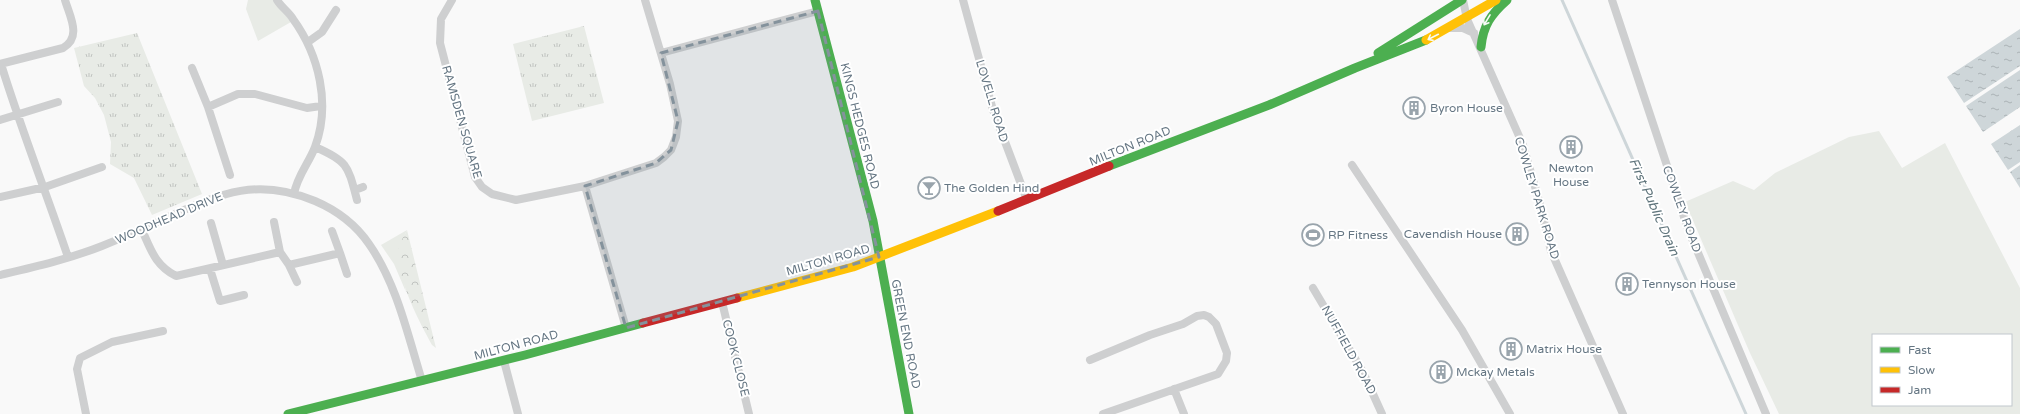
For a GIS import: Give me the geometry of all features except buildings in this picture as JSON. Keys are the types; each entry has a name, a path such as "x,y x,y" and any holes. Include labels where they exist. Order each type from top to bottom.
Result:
{"main road":[{"name":"KINGS HEDGES ROAD","path":"816,0 873,221 880,258"},
{"name":"MILTON ROAD","path":"1355,68 1462,0"},
{"name":"MILTON ROAD","path":"288,414 504,361 849,268 880,258 1083,178 1101,169 1270,105 1355,68 1430,39 1467,19 1496,0"},
{"path":"1481,47 1483,27 1489,16 1507,0"},
{"path":"1400,39 1416,36 1453,16 1460,15 1467,19"},
{"name":"GREEN END ROAD","path":"880,258 909,414"}],"street":[{"path":"65,0 74,34 70,44 63,48 1,64 17,115 68,257"},
{"path":"277,0 292,17 308,42 320,79 322,91 321,119 315,147 296,182 294,194"},
{"name":"RAMSDEN SQUARE","path":"452,0 441,19 440,43 475,177 482,187 500,198 516,200 585,186 656,163 671,150 676,137 678,121 661,53 645,0"},
{"name":"LOVELL ROAD","path":"964,0 993,110 1027,200"},
{"name":"COWLEY PARK ROAD","path":"1462,0 1467,19 1481,47 1523,145 1540,204 1550,251 1623,414"},
{"name":"COWLEY ROAD","path":"1612,0 1688,229 1766,414"},
{"path":"308,42 322,32 336,10"},
{"path":"661,53 818,11"},
{"path":"1450,28 1463,28 1474,33"},
{"path":"192,68 208,107 230,175"},
{"path":"208,107 238,94 255,94 307,108 321,106"},
{"path":"0,120 58,102"},
{"path":"315,147 334,155 343,162 350,172 358,200"},
{"path":"1352,165 1462,330 1510,414"},
{"path":"0,197 44,187 102,167"},
{"path":"585,186 626,328"},
{"path":"355,190 363,187"},
{"name":"WOODHEAD DRIVE","path":"0,275 68,257 142,230 210,198 238,191 267,190 294,194 335,211 353,225 369,243 383,266 397,300 422,382"},
{"path":"274,222 280,252 289,265 297,282"},
{"path":"211,223 223,265"},
{"path":"142,230 153,256 164,269 176,276 280,252"},
{"path":"332,231 347,274"},
{"path":"289,265 340,253"},
{"path":"210,269 220,301 244,295"},
{"name":"NUFFIELD ROAD","path":"1313,288 1363,372 1382,414"},
{"name":"COOK CLOSE","path":"722,302 749,414"},
{"path":"1090,360 1150,335 1183,324 1197,316 1209,317 1216,324 1227,354 1221,371 1218,374 1103,414"},
{"path":"86,414 77,369 80,358 112,342 163,331"},
{"path":"504,361 518,414"},
{"path":"1174,389 1184,414"}],"highlighted area":[{"path":"818,11 879,257 626,328 585,186 656,163 671,150 678,121 661,53"}],"green space":[{"path":"248,0 274,0 291,22 258,41 246,9"},
{"path":"584,26 604,103 532,121 513,44"},
{"path":"137,33 202,194 152,215 134,178 110,164 111,142 104,115 95,98 84,86 74,48"},
{"path":"1879,131 1902,168 1945,143 2020,288 2020,414 1779,414 1750,353 1685,202 1733,181 1754,190 1775,173 1849,137"},
{"path":"407,230 403,239 400,254 406,292 394,264 381,245"},
{"path":"407,230 436,348 432,345 415,311 400,270 398,258 399,247"}],"water":[{"path":"2020,29 2020,66 1964,103 1947,77"},
{"path":"2020,70 2020,107 1983,132 1966,106"},
{"path":"2020,125 2020,162 2008,170 1991,144"},
{"path":"2020,165 2020,188 2010,172"}],"waterway":[{"name":"First Public Drain","path":"1562,0 1746,414"}],"traffic: fast":[{"path":"815,0 873,221 909,414"},
{"path":"1378,53 1462,0"},
{"path":"1481,47 1486,27 1492,15 1507,0"},
{"path":"1109,166 1269,105 1355,68 1426,40"},
{"path":"288,414 525,355 643,323"}],"traffic: slow":[{"path":"1426,40 1496,0"},
{"path":"737,298 853,267 998,211"}],"traffic: jam":[{"path":"998,211 1109,166"},
{"path":"643,323 737,298"}],"place":[{"name":"Byron House","path":"1414,108"},
{"name":"Newton House","path":"1571,147"},
{"name":"The Golden Hind","path":"929,188"},
{"name":"Cavendish House","path":"1517,234"},
{"name":"RP Fitness","path":"1313,235"},
{"name":"Tennyson House","path":"1627,284"},
{"name":"Matrix House","path":"1511,349"},
{"name":"Mckay Metals","path":"1441,372"}]}
